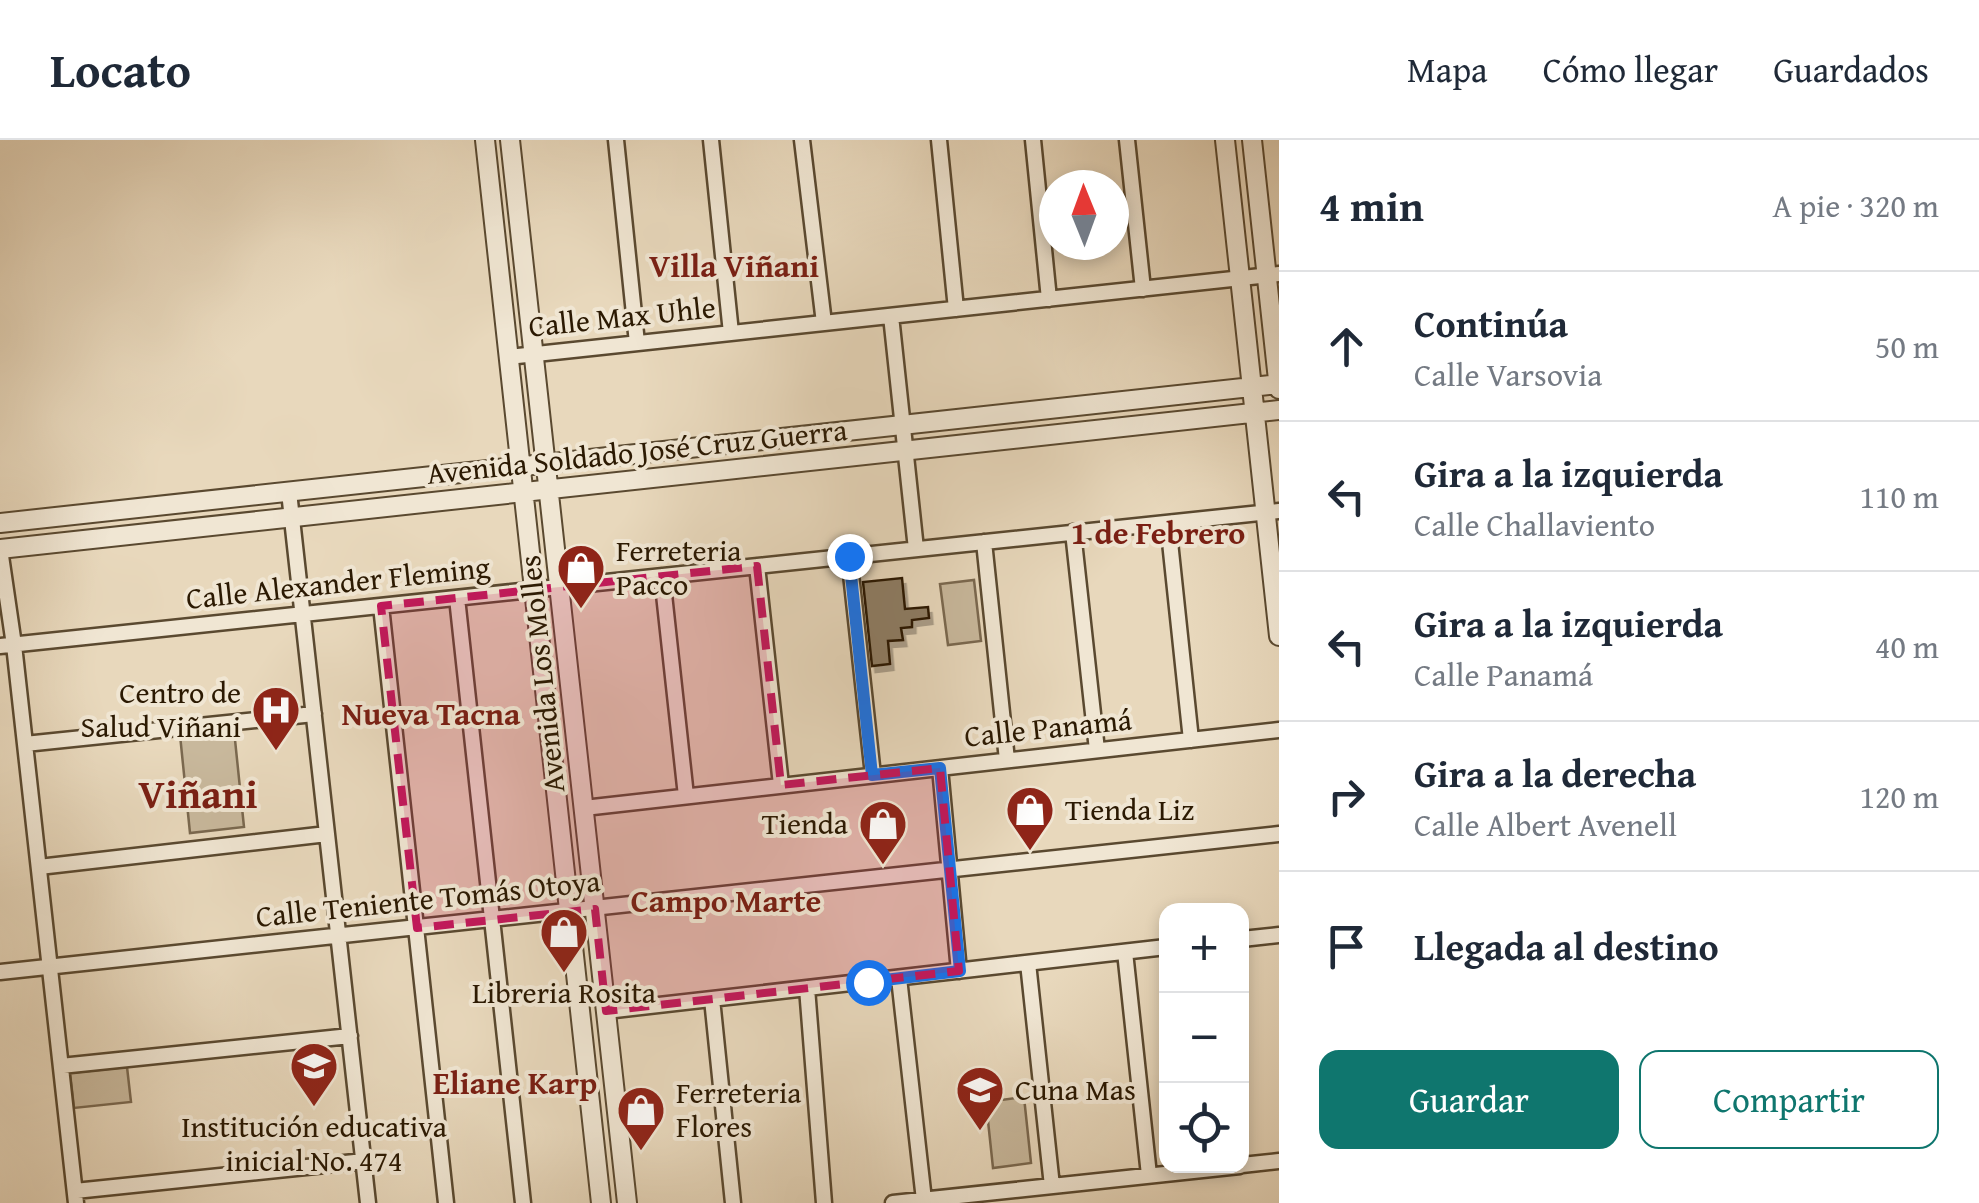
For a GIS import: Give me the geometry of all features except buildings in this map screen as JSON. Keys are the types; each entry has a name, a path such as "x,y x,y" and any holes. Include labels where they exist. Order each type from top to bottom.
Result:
{"street":[{"name":"Avenida Los Molles","path":"484,140 601,1203"},
{"name":"Avenida Los Molles","path":"510,140 628,1203"},
{"path":"616,140 637,343"},
{"path":"711,140 731,333"},
{"path":"802,140 824,323"},
{"path":"939,140 956,309"},
{"path":"1033,140 1049,299"},
{"path":"1127,140 1143,289"},
{"path":"1224,140 1254,413 1272,511 1279,636"},
{"path":"1252,140 1273,275 1279,386"},
{"name":"Calle Max Uhle","path":"508,357 1273,275"},
{"path":"891,316 916,549"},
{"name":"Avenida Soldado José Cruz Guerra","path":"0,523 1279,386"},
{"name":"Avenida Soldado José Cruz Guerra","path":"0,549 1279,410"},
{"path":"290,492 368,1203"},
{"name":"Calle Alexander Fleming","path":"7,646 1272,511"},
{"path":"1168,522 1191,740"},
{"path":"1074,532 1097,750"},
{"path":"984,542 1008,760"},
{"path":"0,549 7,646 25,744 75,1197 364,1161"},
{"path":"849,556 872,775"},
{"path":"758,566 781,785"},
{"path":"662,576 686,796"},
{"path":"456,598 523,1203"},
{"path":"381,606 446,1203"},
{"path":"25,744 314,714"},
{"name":"Calle Panamá","path":"584,808 1279,730"},
{"path":"940,768 960,971"},
{"path":"39,867 328,834"},
{"name":"Calle Teniente Tomás Otoya","path":"0,972 1279,834"},
{"path":"1249,938 1279,934"},
{"path":"606,1012 1159,948"},
{"path":"1125,952 1149,1176"},
{"path":"1028,964 1052,1186"},
{"path":"899,978 924,1200"},
{"path":"806,988 824,1203"},
{"path":"712,999 732,1203"},
{"path":"61,1066 350,1036"},
{"path":"1249,1164 1279,1161"},
{"path":"893,1203 988,1198 1052,1186 1174,1173"}],"highlighted area":[{"path":"757,566 781,785 940,768 959,971 606,1011 595,909 417,928 381,606"}],"shaded area":[{"path":"974,580 981,641 948,645 940,584"},
{"path":"234,730 244,827 190,833 180,735"},
{"path":"127,1067 131,1102 74,1108 70,1073"},
{"path":"1024,1097 1031,1163 993,1168 986,1102"}],"place":[{"name":"Ferreteria Pacco","path":"581,610"},
{"name":"Centro de Salud Viñani","path":"276,752"},
{"name":"Tienda Liz","path":"1030,852"},
{"name":"Tienda","path":"883,866"},
{"name":"Libreria Rosita","path":"564,974"},
{"name":"Institución educativa inicial No. 474","path":"314,1108"},
{"name":"Cuna Mas","path":"980,1132"},
{"name":"Ferreteria Flores","path":"641,1152"}],"district":[{"name":"Villa Viñani","path":"734,266"},
{"name":"1 de Febrero","path":"1158,533"},
{"name":"Nueva Tacna","path":"431,714"},
{"name":"Viñani","path":"198,794"},
{"name":"Campo Marte","path":"726,901"},
{"name":"Eliane Karp","path":"515,1083"}],"route":[{"path":"849,556 872,775 940,768 960,971 868,982"}]}
